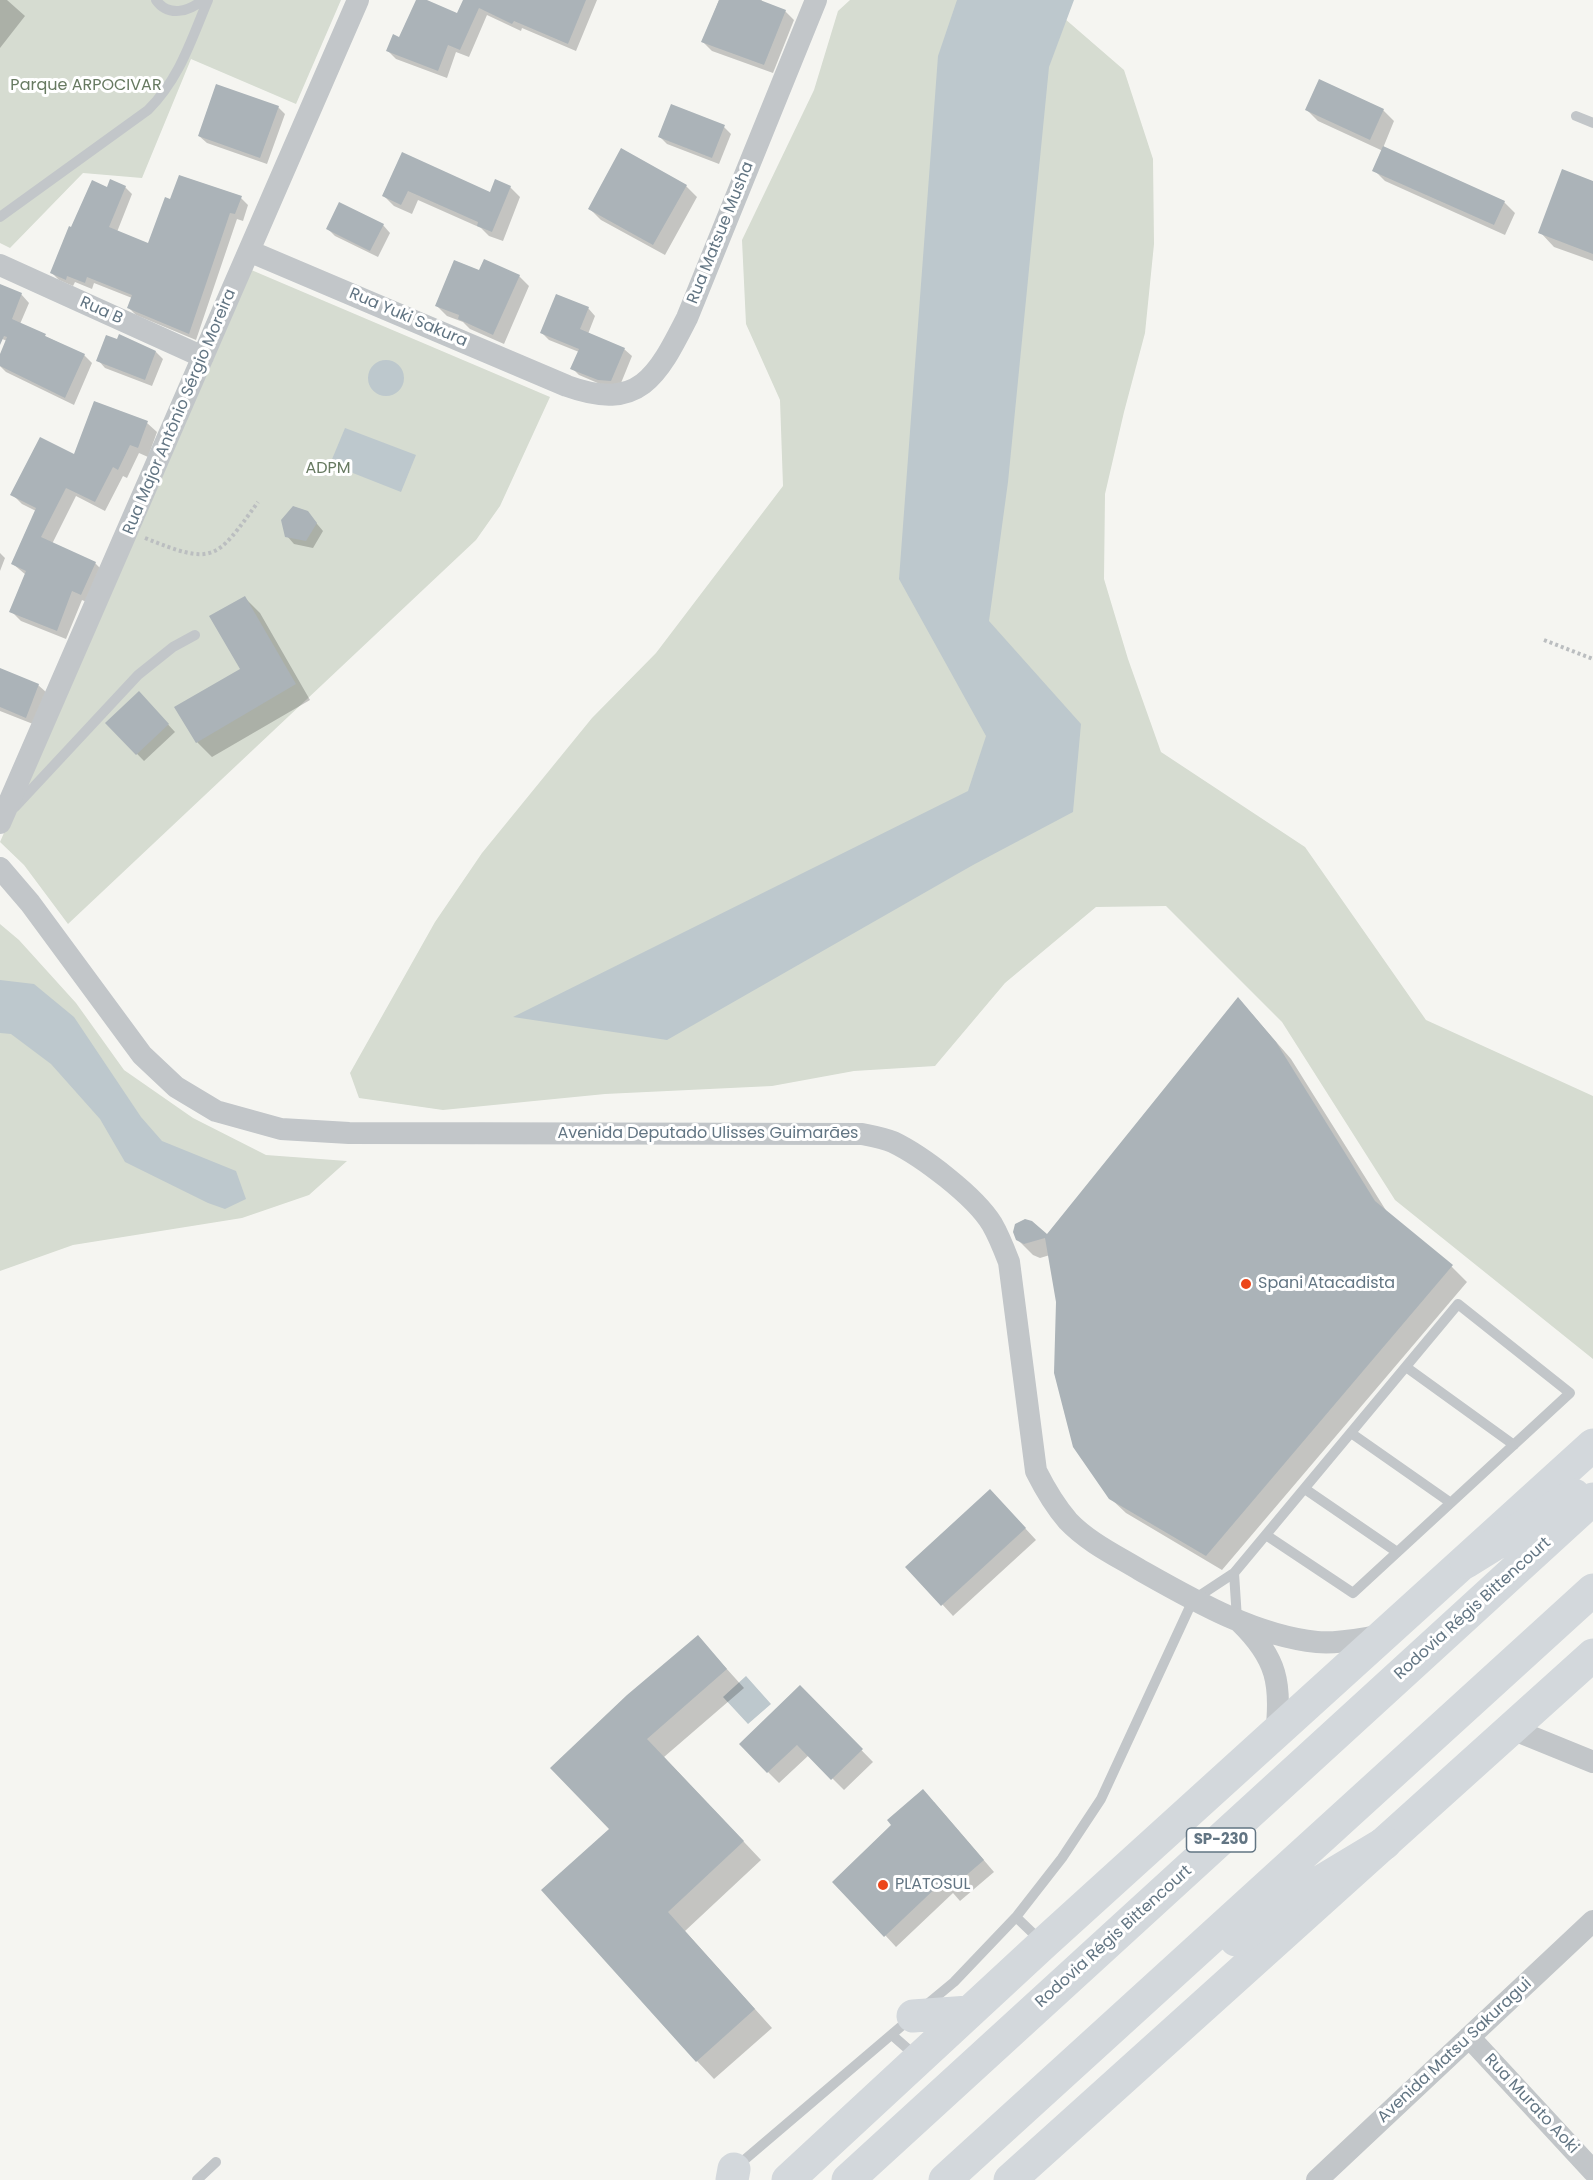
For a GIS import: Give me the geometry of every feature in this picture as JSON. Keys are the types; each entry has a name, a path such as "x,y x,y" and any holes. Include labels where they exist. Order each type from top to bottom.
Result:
{"main road":[{"path":"788,2180 1044,1943 1593,1445"},
{"path":"1466,1562 1593,1483"},
{"name":"Rodovia Régis Bittencourt","path":"848,2180 1593,1499"},
{"path":"945,2180 1593,1590"},
{"path":"1010,2180 1593,1655"},
{"path":"1093,2046 1302,1893 1385,1843"},
{"path":"902,2026 969,2012"}],"street":[{"name":"Rua Major Antônio Sérgio Moreira","path":"0,823 358,0"},
{"name":"Rua Matsue Musha","path":"567,386 594,394 616,395 631,392 643,385 663,362 687,318 816,0"},
{"name":"Rua Yuki Sakura","path":"249,251 567,386"},
{"name":"Rua B","path":"0,265 203,357"},
{"name":"Avenida Deputado Ulisses Guimarães","path":"0,868 12,879 142,1055 176,1087 216,1112 281,1129 349,1133 861,1134 891,1141 944,1176 973,1201 991,1222 1002,1243 1009,1262 1036,1471 1050,1497 1070,1522 1098,1546 1192,1600 1281,1635 1318,1642 1345,1641 1385,1635"},
{"name":"Avenida Deputado Ulisses Guimarães","path":"1237,1619 1257,1638 1268,1655 1277,1681 1280,1704 1276,1734"},
{"path":"1512,1729 1593,1762"},
{"name":"Avenida Matsu Sakuragui","path":"1317,2180 1593,1921"},
{"name":"Rua Murato Aoki","path":"1469,2037 1593,2170"}],"lane":[{"path":"156,0 165,9 177,11 194,8 202,0"},
{"path":"0,217 148,110 175,77 208,0"},
{"path":"1576,116 1593,123"},
{"path":"0,823 138,675 173,646 195,635"},
{"path":"728,2176 954,1982 1016,1917 1062,1858 1101,1799 1192,1600 1234,1573 1458,1304 1570,1393 1353,1593 1266,1535"},
{"path":"1406,1367 1514,1445"},
{"path":"1351,1433 1451,1503"},
{"path":"1305,1489 1397,1552"},
{"path":"1234,1573 1237,1619"},
{"path":"1016,1917 1044,1943"},
{"path":"902,2026 920,2059"},
{"path":"197,2180 216,2162"}],"path":[{"path":"128,531 180,552 195,555 211,553 223,547 258,502"},
{"path":"1544,640 1593,659"}],"green space":[{"name":"Parque ARPOCIVAR","path":"0,0 341,0 296,104 191,59 142,178 83,173 10,248 0,243"},
{"path":"850,0 1033,0 1057,12 1124,70 1153,159 1154,244 1145,333 1105,494 1104,579 1128,659 1161,752 1305,847 1426,1020 1593,1096 1593,1359 1395,1200 1282,1022 1166,906 1096,907 1005,983 935,1066 854,1071 772,1086 605,1094 443,1110 359,1098 350,1073 435,922 482,853 592,718 656,653 783,486 780,400 746,324 742,240 814,90 838,11"},
{"name":"ADPM","path":"249,269 550,397 500,506 476,540 68,924 24,865 0,842"},
{"path":"0,924 19,940 76,1003 124,1070 193,1118 266,1155 347,1161 309,1195 242,1218 73,1245 0,1271"}],"shaded area":[{"path":"957,0 1074,0 1049,67 1008,482 989,621 1081,724 1073,812 973,865 667,1040 513,1017 968,791 986,736 899,579 938,56"},
{"path":"386,360 399,365 404,378 399,391 386,396 373,391 368,378 373,365"},
{"path":"345,428 416,455 401,492 330,464"},
{"path":"0,980 34,984 74,1017 141,1117 162,1141 236,1171 246,1199 225,1209 208,1203 125,1162 100,1119 51,1064 11,1034 0,1033"},
{"path":"746,1676 771,1704 748,1724 723,1697"}],"building":[{"path":"416,0 427,0 457,13 463,0 586,0 568,44 514,21 512,24 479,8 460,50 448,45 438,71 386,51 393,34 399,37"},
{"path":"719,0 760,0 786,10 764,65 701,42"},
{"path":"1319,79 1384,109 1370,140 1305,110"},
{"path":"216,84 279,106 260,158 198,136"},
{"path":"671,104 725,125 712,158 658,137"},
{"path":"1383,146 1505,201 1494,225 1372,171"},
{"path":"621,148 687,185 653,245 588,209"},
{"path":"402,152 490,192 495,179 511,186 492,232 477,226 478,222 408,191 401,205 382,196"},
{"path":"1562,169 1593,181 1593,254 1538,233"},
{"path":"179,175 242,196 235,214 230,213 189,334 127,308 132,295 87,277 85,283 67,276 66,280 50,273 69,226 71,227 92,180 107,187 110,179 126,186 109,227 148,243 165,197 170,199"},
{"path":"339,202 384,224 370,251 326,229"},
{"path":"484,259 520,275 493,335 458,319 459,315 435,306 454,260 479,270"},
{"path":"0,284 22,293 12,319 85,354 65,398 0,366 0,354 7,337 4,336 0,345"},
{"path":"556,294 589,307 580,329 625,348 611,381 598,380 570,369 579,349 540,333"},
{"path":"119,334 156,351 145,380 96,361 106,335 117,339"},
{"path":"94,401 148,421 138,448 130,445 118,470 113,467 95,502 66,488 41,537 96,562 81,595 72,591 57,631 9,612 26,571 11,564 36,508 10,495 40,437 74,454"},
{"path":"293,506 308,511 317,523 306,541 285,537 281,520"},
{"path":"245,596 296,684 196,743 174,707 240,669 209,616"},
{"path":"0,668 39,684 26,718 0,707"},
{"path":"139,691 169,724 136,755 105,723"},
{"name":"Spani Atacadista","path":"1238,997 1276,1042 1375,1201 1453,1265 1206,1556 1109,1499 1073,1447 1054,1373 1056,1302 1045,1238 1024,1244 1016,1240 1013,1232 1015,1224 1025,1219 1032,1221 1047,1234"},
{"path":"990,1489 1026,1528 941,1606 905,1567"},
{"path":"698,1635 727,1669 647,1739 744,1841 668,1912 755,2009 696,2062 541,1890 609,1829 550,1768 627,1695"},
{"path":"800,1685 863,1749 831,1780 797,1745 767,1773 739,1744"},
{"path":"923,1789 984,1860 948,1891 941,1883 884,1937 832,1882 891,1825 887,1820"}],"place":[{"name":"Spani Atacadista","path":"1246,1284"},
{"name":"PLATOSUL","path":"883,1885"}]}
